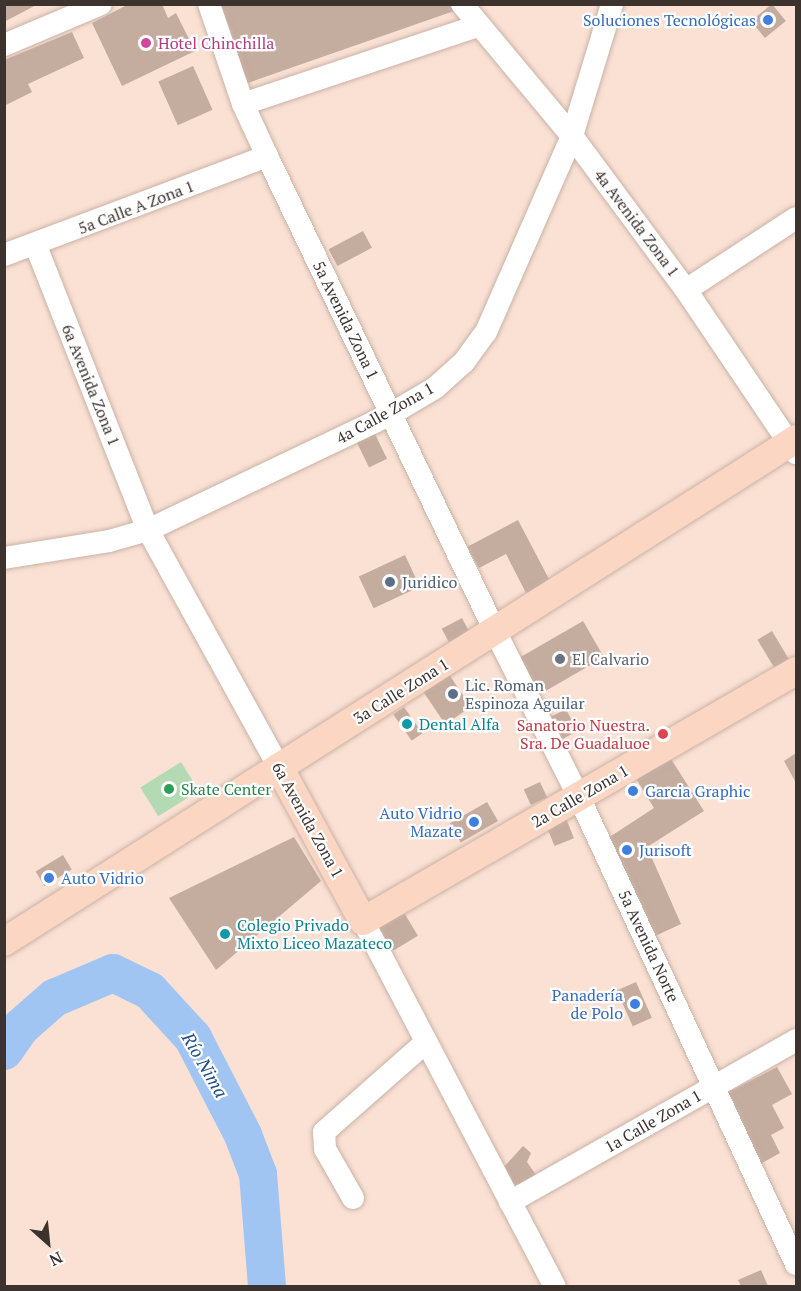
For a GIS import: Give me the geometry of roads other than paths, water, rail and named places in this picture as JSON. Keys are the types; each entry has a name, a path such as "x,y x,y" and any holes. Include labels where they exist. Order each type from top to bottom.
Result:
{"main road":[{"name":"3a Calle Zona 1","path":"4,942 794,445"},
{"name":"2a Calle Zona 1","path":"363,921 796,673"},
{"name":"6a Avenida Zona 1","path":"279,767 363,921"}],"street":[{"path":"4,45 101,4"},
{"name":"5a Avenida Zona 1","path":"209,4 243,104 495,631"},
{"name":"4a Avenida Zona 1","path":"462,4 477,26 572,136 686,290 794,445"},
{"name":"4a Calle Zona 1","path":"4,558 109,541 148,530 391,414 435,388 464,362 486,332 572,136 612,4"},
{"path":"243,104 477,26"},
{"name":"5a Calle A Zona 1","path":"4,255 36,246 267,156"},
{"path":"686,290 796,218"},
{"name":"6a Avenida Zona 1","path":"36,246 148,530 279,767"},
{"name":"5a Avenida Norte","path":"495,631 579,797 796,1264"},
{"name":"6a Avenida Zona 1","path":"363,921 555,1287"},
{"name":"1a Calle Zona 1","path":"510,1202 796,1040"},
{"path":"354,1198 325,1149 324,1132 426,1042"}],"waterway":[{"name":"Río Nima","path":"4,1051 21,1027 54,998 113,973 150,991 193,1038 243,1135 258,1174 267,1286"}],"place":[{"name":"Soluciones Tecnológicas","path":"768,20"},
{"name":"Hotel Chinchilla","path":"146,43"},
{"name":"Juridico","path":"390,582"},
{"name":"El Calvario","path":"560,659"},
{"name":"Lic. Roman Espinoza Aguilar","path":"453,694"},
{"name":"Dental Alfa","path":"407,724"},
{"name":"Sanatorio Nuestra. Sra. De Guadaluoe","path":"663,734"},
{"name":"Skate Center","path":"169,789"},
{"name":"Garcia Graphic","path":"633,791"},
{"name":"Auto Vidrio Mazate","path":"474,822"},
{"name":"Jurisoft","path":"627,850"},
{"name":"Auto Vidrio","path":"49,878"},
{"name":"Colegio Privado Mixto Liceo Mazateco","path":"225,934"},
{"name":"Panadería de Polo","path":"635,1004"}]}
